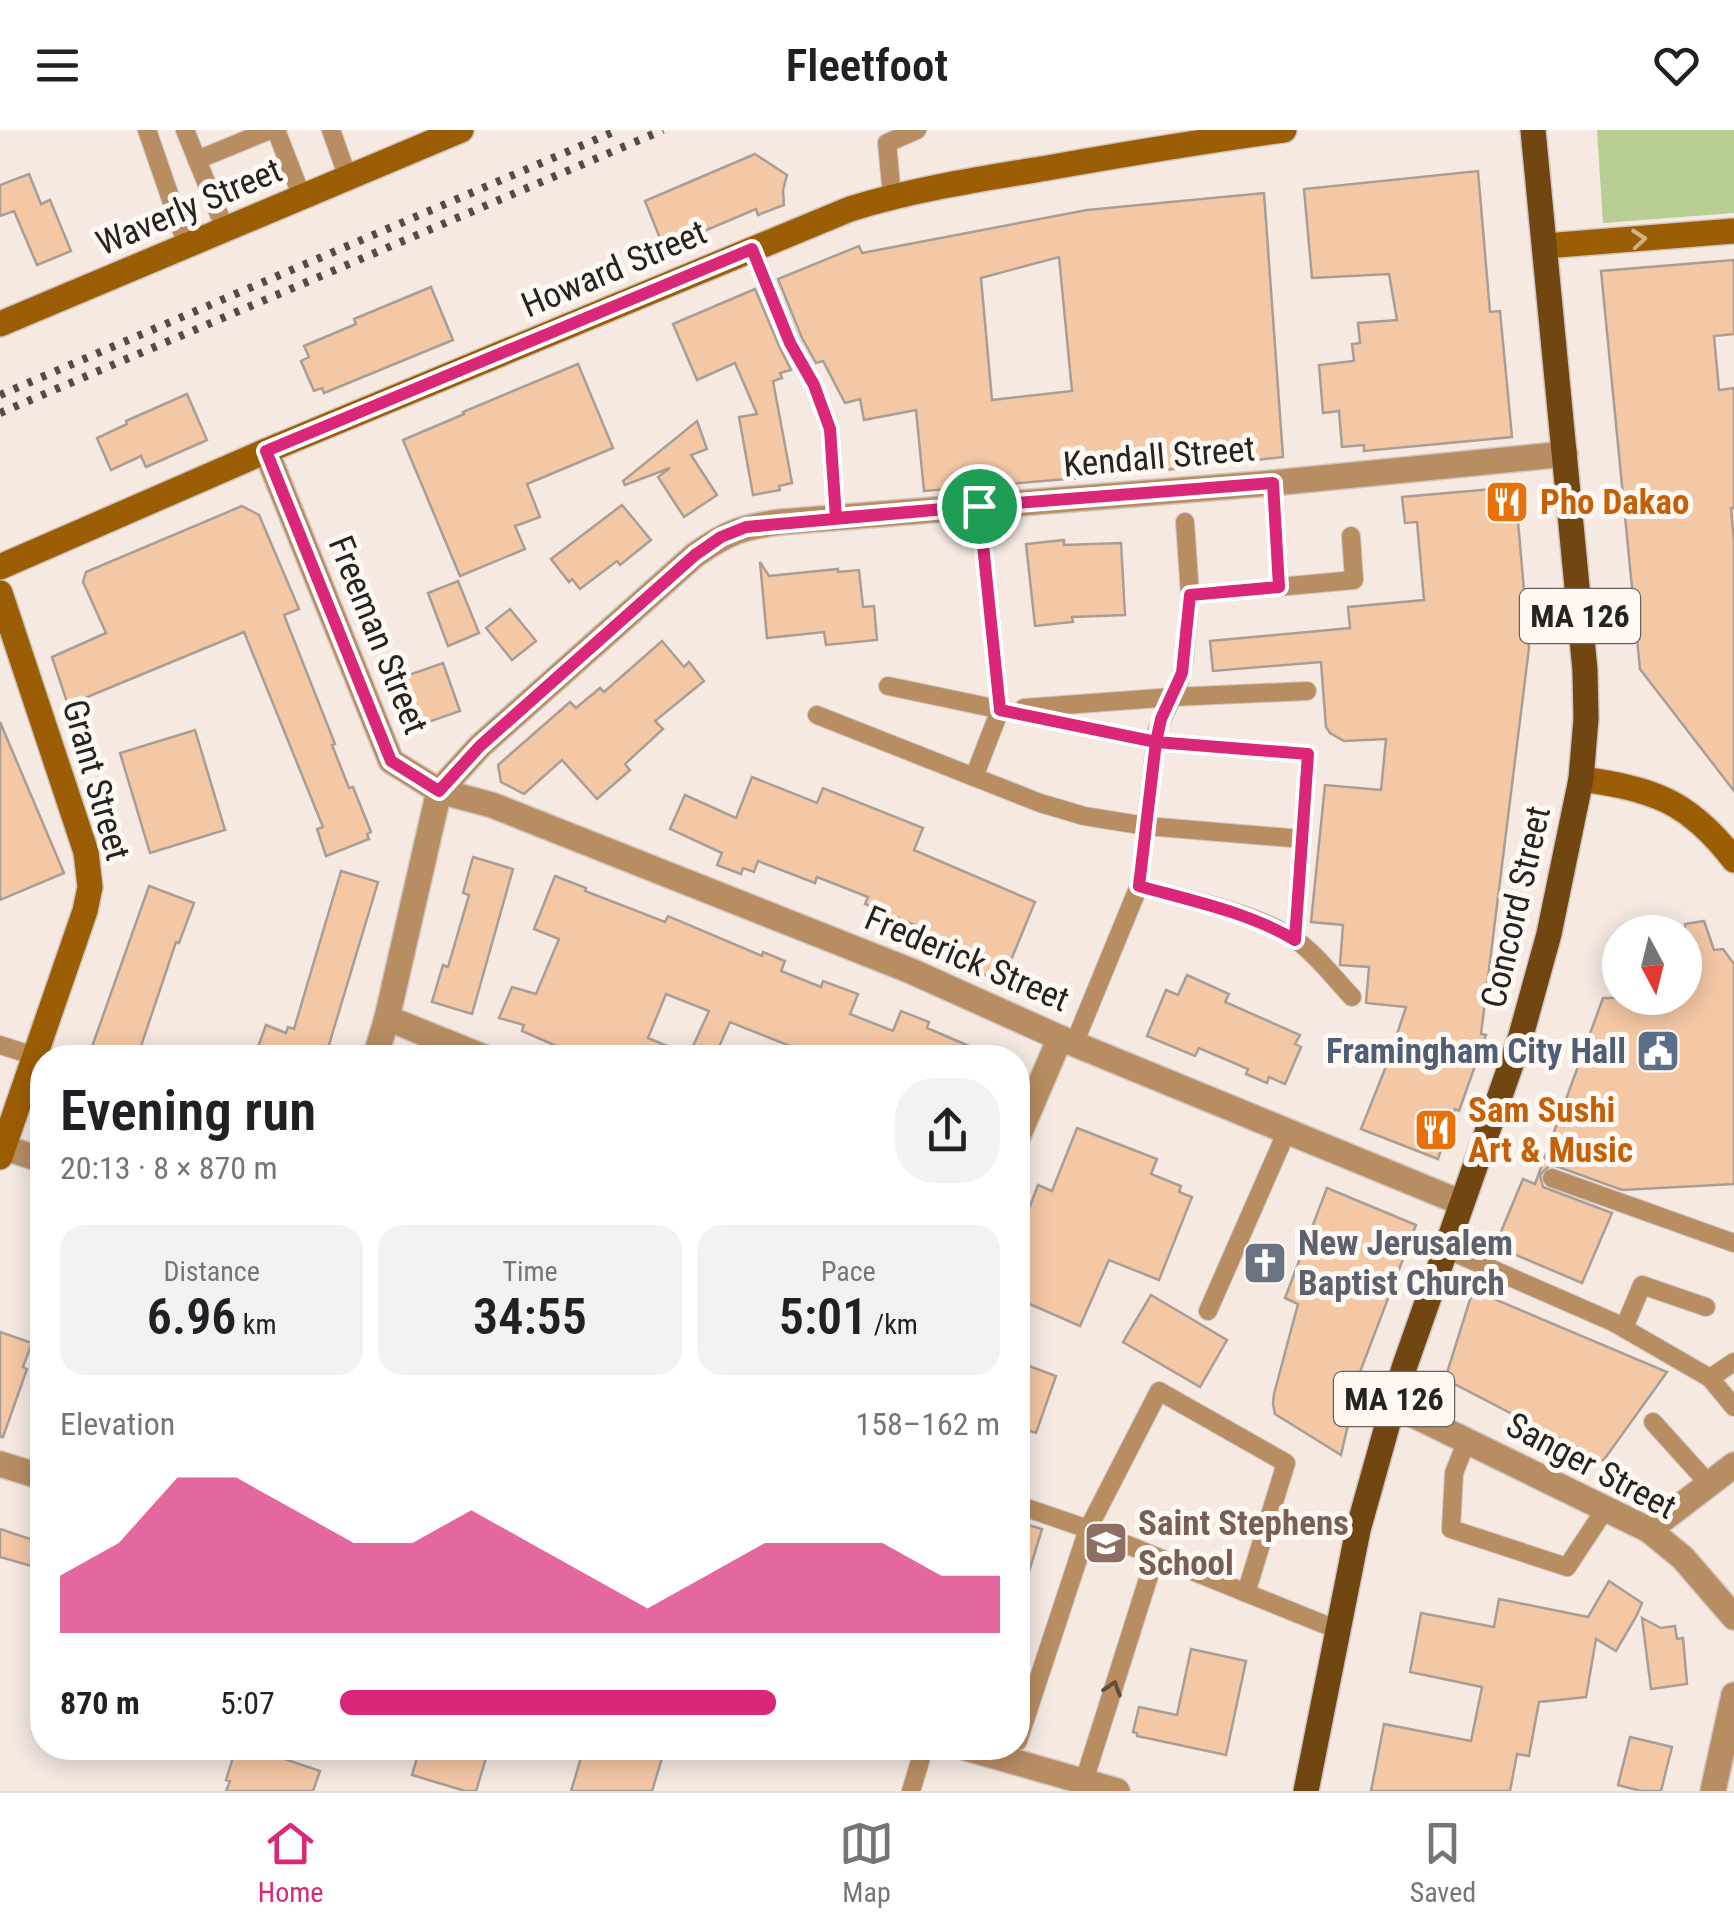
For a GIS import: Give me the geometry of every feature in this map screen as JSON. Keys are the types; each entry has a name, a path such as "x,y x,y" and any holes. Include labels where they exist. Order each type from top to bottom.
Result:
{"main road":[{"name":"Concord Street","path":"1306,1791 1358,1530 1393,1405 1526,1020 1561,880 1580,779 1586,719 1585,670 1534,130"}],"street":[{"name":"Waverly Street","path":"0,324 461,130"},
{"name":"Howard Street","path":"0,567 266,451 850,210 892,196 1194,136 1284,130"},
{"path":"1545,246 1734,231"},
{"name":"Freeman Street","path":"266,451 391,761 439,791"},
{"name":"Kendall Street","path":"439,791 480,746 695,555 721,537 746,527 1565,454"},
{"name":"Grant Street","path":"0,593 90,874 85,911 39,1045"},
{"path":"1580,779 1638,790 1673,804 1695,816 1734,860"},
{"path":"379,1045 439,791"},
{"name":"Frederick Street","path":"439,791 492,805 911,971 1067,1041 1462,1203"},
{"path":"387,1018 454,1045"},
{"path":"1030,1113 1067,1041"},
{"name":"Grant Street","path":"2,1152 30,1071"},
{"path":"2,1152 30,1158"},
{"name":"Sanger Street","path":"1393,1405 1649,1530 1731,1607"},
{"path":"0,1464 30,1473"},
{"path":"1649,1530 1734,1466"},
{"path":"1713,1791 1734,1695"},
{"path":"1030,1757 1117,1791"}],"lane":[{"path":"146,130 187,246"},
{"path":"185,130 225,230"},
{"path":"197,160 273,130 302,198"},
{"path":"331,130 348,178"},
{"path":"892,196 887,143 917,130"},
{"path":"752,249 830,429 836,518"},
{"path":"1273,483 1279,587"},
{"path":"974,777 1000,710 979,506"},
{"path":"1067,1041 1139,886 1156,742 1184,661 1190,595 1184,522"},
{"path":"1190,595 1354,580 1351,536"},
{"path":"888,686 1156,742 1308,754 1295,940"},
{"path":"1000,710 1308,690"},
{"path":"817,715 1062,810 1146,826 1302,839"},
{"path":"1139,886 1267,924 1295,940 1352,996"},
{"path":"0,1045 30,1054"},
{"path":"1208,1311 1286,1131"},
{"path":"1552,1178 1734,1243"},
{"path":"1446,1249 1624,1328 1710,1378 1734,1407"},
{"path":"1624,1328 1642,1285 1706,1307"},
{"path":"1710,1378 1734,1362"},
{"path":"1030,1705 1088,1529 1159,1391 1286,1464 1246,1593"},
{"path":"1653,1422 1709,1484"},
{"path":"1468,1440 1454,1473 1450,1529 1567,1566 1606,1508"},
{"path":"1030,1509 1338,1630"},
{"path":"1084,1781 1155,1557"},
{"path":"911,1791 920,1760"}],"green space":[{"path":"1597,130 1734,130 1734,213 1603,223"}],"building":[{"path":"755,154 787,175 784,205 758,215 756,209 664,248 645,201"},
{"path":"1478,171 1490,312 1500,311 1512,437 1364,451 1364,445 1342,447 1339,411 1323,413 1319,365 1354,361 1352,344 1360,343 1358,323 1397,320 1389,274 1312,278 1304,189"},
{"path":"29,174 41,204 50,200 71,251 37,265 14,211 0,216 0,185"},
{"path":"1264,193 1283,457 924,491 916,410 864,420 860,399 845,403 823,361 816,363 802,338 778,279 859,246 862,253 1087,210","holes":["1059,257 1072,391 992,400 981,278"]},
{"path":"1734,260 1734,334 1714,336 1719,390 1734,388 1734,791 1640,669 1601,271"},
{"path":"431,287 453,340 324,393 322,388 314,391 301,361 309,357 304,346 356,324 354,319"},
{"path":"755,289 791,370 780,373 782,378 773,381 792,483 779,486 780,490 753,495 739,417 757,414 735,363 697,380 673,324"},
{"path":"578,364 613,448 527,484 540,517 515,526 525,549 460,576 403,440"},
{"path":"187,394 207,440 146,467 141,456 111,470 97,438"},
{"path":"697,421 707,449 691,455 717,495 684,517 658,477 670,468 625,485 623,481"},
{"path":"1515,487 1529,648 1481,1034 1486,1035 1438,1159 1361,1129 1406,1007 1366,1003 1369,967 1340,965 1343,925 1311,922 1325,785 1381,790 1386,739 1344,741 1330,733 1326,727 1321,662 1213,671 1210,641 1350,628 1348,607 1424,600 1417,522 1405,523 1402,497"},
{"path":"622,505 651,540 580,589 572,579 569,582 551,559"},
{"path":"242,506 259,515 299,609 284,615 349,788 353,787 371,832 367,834 369,839 326,856 317,829 323,827 244,632 68,705 52,657 106,633 83,582 86,572"},
{"path":"1064,540 1064,545 1121,543 1125,615 1072,617 1073,622 1035,626 1026,544"},
{"path":"760,562 769,576 859,570 863,607 874,606 877,640 826,645 824,632 767,638"},
{"path":"458,581 479,633 448,646 428,593"},
{"path":"510,609 536,641 512,660 486,628"},
{"path":"662,641 684,667 689,662 704,681 655,721 663,729 625,764 630,770 597,799 562,760 524,794 501,782 498,765 570,702 576,708 600,688 604,692"},
{"path":"443,663 460,711 420,725 403,677"},
{"path":"0,722 64,873 0,900"},
{"path":"195,730 225,830 150,853 120,753"},
{"path":"752,777 817,803 823,788 923,828 914,850 1035,902 1004,977 989,971 987,976 924,952 926,946 916,942 922,928 865,904 868,897 817,877 815,883 758,861 754,872 743,868 741,874 717,865 722,853 670,829 685,795 736,818"},
{"path":"473,857 513,869 472,1014 432,1002 443,965 448,967 469,895 463,893"},
{"path":"341,871 378,882 329,1045 259,1045 266,1025 286,1033 288,1027 294,1029"},
{"path":"555,876 665,922 668,916 762,956 763,952 785,961 781,971 821,987 823,981 858,994 850,1014 893,1031 901,1011 929,1022 927,1028 967,1045 788,1045 730,1022 720,1045 694,1045 709,1011 666,994 648,1038 665,1045 554,1045 522,1031 524,1025 499,1018 512,987 536,994 559,939 534,929"},
{"path":"149,886 194,903 179,943 176,942 141,1045 93,1045"},
{"name":"Framingham City Hall","path":"1702,921 1714,950 1723,949 1734,964 1734,1184 1622,1190 1549,1166 1540,1175 1543,1187 1612,1213 1582,1283 1495,1246 1523,1179 1535,1184 1602,1001 1602,1015 1702,1015"},
{"path":"1187,975 1229,994 1225,1002 1300,1035 1295,1044 1301,1047 1285,1084 1269,1077 1267,1083 1246,1074 1248,1069 1199,1048 1195,1056 1147,1036 1166,990 1178,995"},
{"path":"1077,1128 1157,1159 1151,1174 1181,1186 1179,1192 1192,1197 1159,1280 1109,1260 1080,1326 1030,1304 1030,1206 1038,1185 1052,1191"},
{"path":"1327,1188 1416,1225 1360,1372 1341,1455 1275,1414 1273,1404 1298,1304 1285,1298"},
{"path":"1473,1290 1667,1372 1603,1461 1445,1379"},
{"path":"1151,1295 1227,1340 1200,1387 1123,1342"},
{"path":"0,1332 30,1342 30,1348 23,1367 27,1369 0,1437"},
{"path":"1030,1366 1056,1376 1036,1433 1030,1431"},
{"path":"1030,1526 1042,1529 1030,1568"},
{"path":"0,1529 30,1539 30,1566 0,1557"},
{"path":"1609,1581 1642,1603 1637,1615 1616,1651 1596,1639 1586,1697 1539,1702 1529,1756 1517,1754 1510,1791 1371,1791 1384,1724 1471,1741 1482,1687 1410,1672 1421,1613 1494,1627 1499,1599 1588,1617"},
{"path":"1642,1618 1661,1628 1675,1626 1677,1639 1683,1638 1687,1684 1651,1689"},
{"path":"1191,1649 1246,1661 1226,1755 1133,1732 1139,1707 1177,1715"},
{"path":"1630,1737 1672,1747 1661,1791 1618,1785"},
{"path":"232,1760 287,1760 320,1771 313,1791 226,1791 230,1781 226,1780"},
{"path":"416,1760 485,1760 476,1791 412,1775"},
{"path":"580,1760 661,1760 652,1791 571,1791"}],"railway":[{"path":"0,395 618,130"},
{"path":"0,413 663,130"}],"place":[{"name":"Pho Dakao","path":"1507,502"},
{"name":"Framingham City Hall","path":"1658,1051"},
{"name":"Sam Sushi Art & Music","path":"1436,1130"},
{"name":"New Jerusalem Baptist Church","path":"1265,1263"},
{"name":"Saint Stephens School","path":"1106,1543"}],"route":[{"path":"979,506 836,518 782,522 746,527 721,537 695,555 480,746 439,791 391,761 266,451 752,249 830,429 836,518 979,506 1000,710 1156,742 1139,886 1267,924 1295,940 1308,754 1156,742 1161,719 1182,673 1190,595 1279,587 1273,483 979,506"}]}
